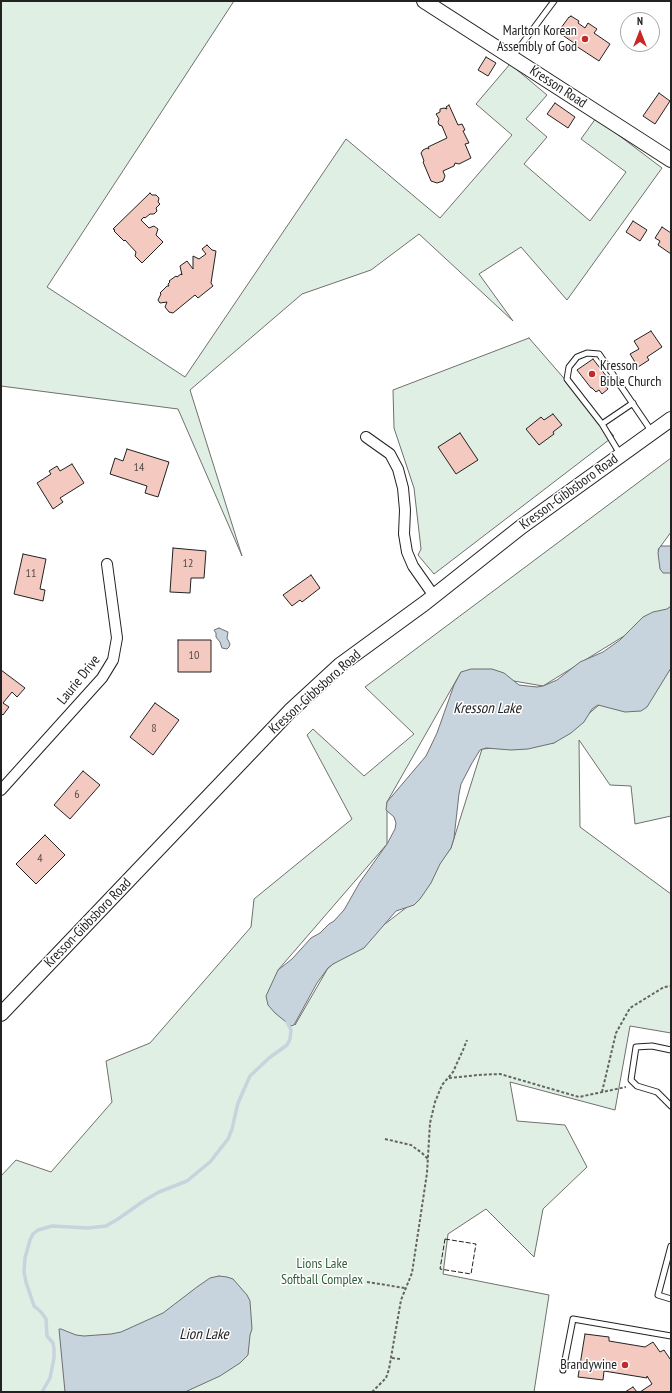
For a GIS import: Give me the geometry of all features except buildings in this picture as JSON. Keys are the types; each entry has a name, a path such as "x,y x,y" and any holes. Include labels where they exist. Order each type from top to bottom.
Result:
{"street":[{"name":"Kresson Road","path":"424,1 671,160"},
{"name":"Kresson-Gibbsboro Road","path":"1,1014 303,698 340,665 434,596 522,527 671,419"},
{"path":"366,438 390,454 398,469 403,488 405,510 404,534 407,552 413,566 434,596"},
{"name":"Laurie Drive","path":"1,790 102,678 113,660 117,638 107,564"}],"lane":[{"path":"512,57 554,1"},
{"path":"621,454 602,424 567,379 569,367 579,356 586,353 599,354 652,432"},
{"path":"602,424 633,403"},
{"path":"671,1050 652,1046 636,1047 631,1080 637,1086 657,1092 671,1106"},
{"path":"671,1246 658,1295 671,1299"},
{"path":"564,1370 573,1320 671,1336"}],"path":[{"path":"602,1092 616,1033 630,1008 664,987 671,986"},
{"path":"372,1392 386,1378 392,1358 401,1300 412,1273 428,1159 430,1123 435,1102 442,1085 453,1072 464,1050 467,1040"},
{"path":"448,1078 500,1074 579,1097 637,1086"},
{"path":"385,1139 410,1145 428,1159"},
{"path":"367,1282 405,1288"},
{"path":"392,1358 400,1359"}],"green space":[{"path":"1,1 234,1 47,287 185,377 346,139 440,218 512,135 476,104 510,64 547,95 526,119 547,137 524,164 590,221 626,172 581,139 596,118 662,168 567,300 521,247 479,274 513,321 419,234 371,270 302,294 190,390 242,556 178,409 1,386"},
{"path":"529,338 614,436 434,574 418,555 421,549 414,488 394,428 393,390"},
{"name":"Lions Lake Softball Complex","path":"671,458 671,532 658,550 671,573 671,607 543,686 461,672 387,802 387,844 278,970 295,1025 328,968 407,907 451,848 482,749 554,743 599,705 671,667 671,816 635,824 631,786 610,785 579,740 580,827 671,894 671,1033 630,1026 615,1110 510,1082 517,1121 565,1125 587,1167 543,1209 534,1257 486,1209 448,1234 443,1274 549,1295 534,1392 1,1392 1,1176 16,1160 51,1172 112,1102 106,1061 150,1043 251,927 254,899 352,819 307,735 313,729 364,776 414,734 365,687"}],"water":[{"path":"661,546 671,546 671,573 663,573 660,569 658,553"},
{"name":"Kresson Lake","path":"671,606 671,668 647,707 641,711 625,712 598,705 592,709 584,722 571,733 554,743 528,749 511,750 486,748 480,750 461,784 454,838 451,848 420,899 414,905 396,911 364,948 328,968 317,983 294,1025 291,1026 275,1013 268,1005 266,996 278,970 292,959 311,938 320,933 344,910 360,882 387,844 395,829 396,823 394,817 386,810 387,802 426,756 437,733 454,685 461,672 471,669 492,669 504,673 519,685 537,687 543,686 557,680 580,662 603,652 620,640 643,617 653,612 667,609"},
{"path":"219,628 228,632 227,638 230,644 227,649 222,648 216,637 214,630"},
{"name":"Lion Lake","path":"219,1276 233,1279 247,1295 250,1301 252,1329 248,1355 240,1363 220,1376 185,1392 65,1392 59,1329 84,1336 121,1332 163,1313 210,1278"}],"waterway":[{"path":"42,1392 50,1378 54,1358 54,1349 53,1343 47,1336 46,1319 34,1306 24,1272 25,1258 33,1234 38,1230 52,1226 88,1228 106,1226 159,1192 187,1181 210,1162 228,1139 238,1103 250,1076 269,1058 287,1045 290,1039 291,1030 287,1022"}],"fence":[{"path":"445,1239 476,1244 471,1274 440,1269 445,1239"}],"place":[{"name":"Marlton Korean Assembly of God","path":"585,39"},
{"name":"Kresson Bible Church","path":"592,374"},
{"name":"Brandywine","path":"625,1365"}]}
